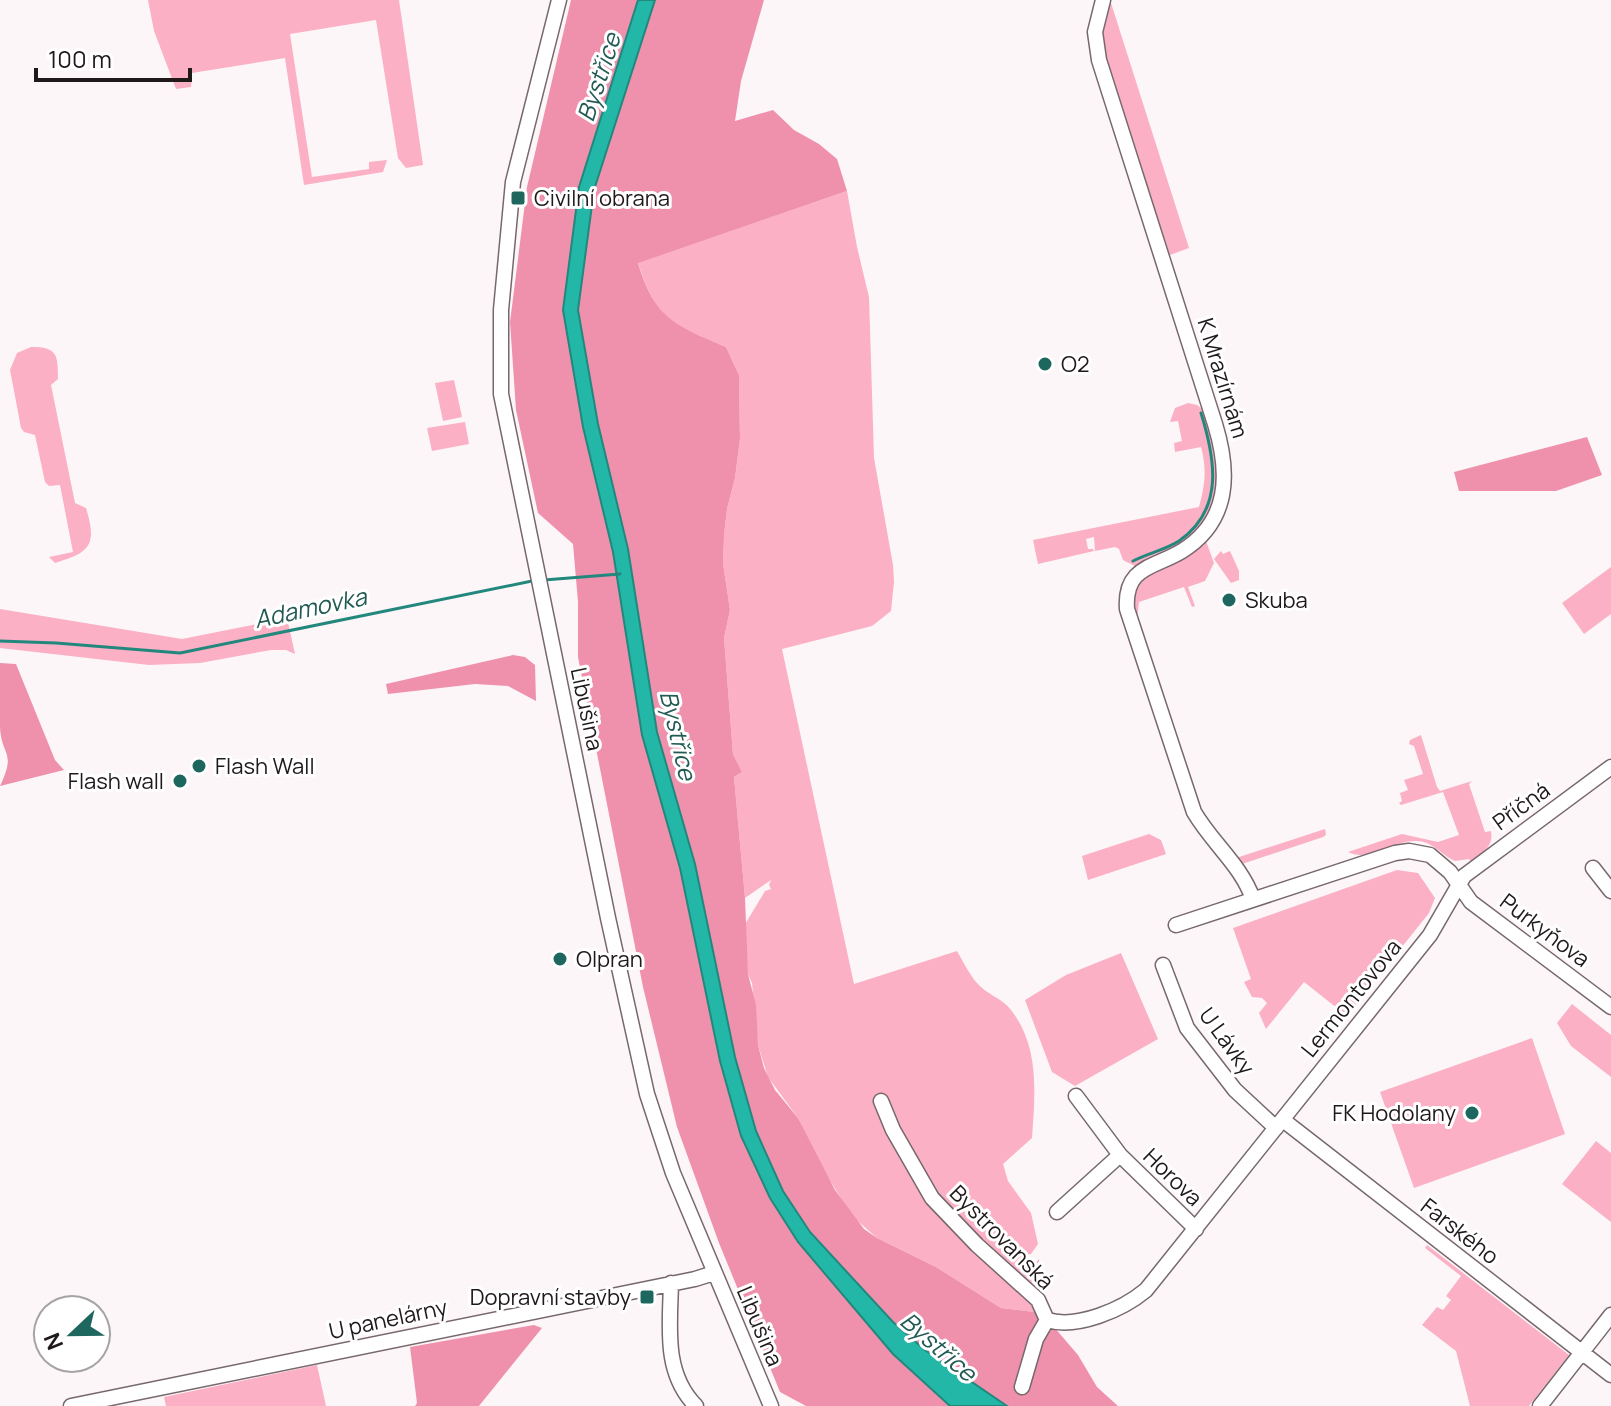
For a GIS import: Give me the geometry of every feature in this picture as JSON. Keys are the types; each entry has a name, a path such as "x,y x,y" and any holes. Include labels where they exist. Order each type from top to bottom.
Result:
{"street":[{"name":"Libušina","path":"559,0 513,182 501,310 501,394 636,1053 658,1134 771,1406"},
{"name":"K Mrazírnám","path":"1103,0 1095,32 1102,72 1215,424 1226,471 1223,496 1211,522 1187,548 1139,572 1130,587 1127,609 1194,812 1244,877 1253,899"},
{"name":"Příčná","path":"1458,883 1611,767"},
{"path":"1176,925 1409,851 1430,855 1458,883"},
{"path":"1593,868 1611,891"},
{"name":"Purkyňova","path":"1458,883 1471,902 1611,1007"},
{"name":"Lermontovova","path":"1047,1320 1073,1323 1110,1310 1140,1294 1196,1229 1430,935 1458,883"},
{"name":"U Lávky","path":"1163,965 1187,1028 1235,1090 1280,1124"},
{"name":"Horova","path":"1076,1096 1120,1155 1196,1229"},
{"name":"Bystrovanská","path":"881,1101 893,1130 932,1198 977,1245 1038,1300 1047,1320"},
{"name":"Farského","path":"1280,1124 1611,1375"},
{"name":"Horova","path":"1057,1212 1120,1155"},
{"name":"U panelárny","path":"71,1406 714,1273"},
{"path":"671,1283 672,1362 680,1387 696,1406"},
{"path":"1540,1406 1611,1315"},
{"path":"1022,1387 1036,1339 1047,1320"}],"shaded area":[{"path":"148,0 399,0 423,165 406,168 398,158 376,20 290,34 312,177 369,169 369,162 387,160 383,172 304,185 285,58 192,73 191,87 176,89 154,31"},
{"path":"571,0 638,0 579,187 563,310 583,427 613,552 642,735 680,868 720,1061 741,1136 770,1198 798,1242 893,1354 950,1406 806,1406 780,1392 719,1243 677,1127 643,987 578,657 578,602 573,544 538,513 516,410 510,322 527,187"},
{"path":"638,0 655,0 594,190 578,310 598,424 628,549 657,732 695,864 735,1057 756,1131 783,1191 810,1232 893,1322 925,1350 1007,1406 950,1406 893,1354 798,1242 770,1198 741,1136 720,1061 680,868 642,735 613,552 583,427 563,310 579,187"},
{"path":"655,0 764,0 741,81 735,121 773,110 794,130 837,159 847,191 638,263 652,297 669,318 726,347 739,375 740,439 724,536 723,563 730,610 724,638 733,754 742,772 734,777 748,974 756,1005 758,1045 764,1068 775,1090 798,1118 835,1190 864,1229 936,1267 1001,1308 1042,1313 1078,1355 1097,1387 1118,1406 1007,1406 925,1350 893,1322 810,1232 783,1191 756,1131 735,1057 695,864 657,732 628,549 598,424 578,310 594,190"},
{"path":"1111,3 1189,248 1170,255 1104,55 1104,21"},
{"path":"847,191 869,297 874,458 893,565 891,611 872,626 782,649 854,984 957,951 977,983 1011,1010 1027,1039 1034,1071 1032,1138 1003,1164 1008,1181 1031,1213 1038,1244 1031,1254 1024,1255 1019,1265 1027,1273 1039,1259 1042,1297 928,1201 1042,1313 1001,1308 936,1267 877,1238 852,1216 821,1166 798,1118 768,1077 758,1045 744,926 765,891 771,889 771,880 745,898 734,777 742,772 733,754 724,638 730,610 723,563 724,536 740,439 739,375 726,347 680,325 660,308 638,262"},
{"path":"31,347 46,348 56,358 58,379 51,385 75,503 86,508 91,531 91,539 84,551 55,563 49,557 73,552 60,485 49,486 45,482 35,435 21,428 10,370 17,353"},
{"path":"454,380 462,417 443,421 435,383"},
{"path":"1188,403 1205,411 1221,469 1212,510 1198,530 1179,546 1135,566 1123,560 1115,547 1095,551 1094,537 1086,539 1088,549 1094,551 1038,564 1033,540 1199,507 1204,477 1201,447 1175,452 1174,443 1182,441 1178,421 1170,422 1175,408"},
{"path":"465,422 469,444 432,451 427,428"},
{"path":"1587,437 1602,475 1556,491 1459,491 1454,472"},
{"path":"1206,541 1214,563 1205,581 1188,587 1195,606 1192,607 1184,587 1139,602 1137,621 1134,602 1137,589 1145,579"},
{"path":"1221,551 1223,554 1230,551 1239,571 1239,580 1231,583 1214,559"},
{"path":"1611,567 1611,614 1584,634 1562,603"},
{"path":"0,609 182,639 287,618 295,654 286,650 271,650 200,663 149,665 0,648"},
{"path":"513,655 525,657 535,665 536,701 508,686 475,684 388,694 386,684"},
{"path":"0,663 16,664 55,760 64,770 0,786 8,759 0,726"},
{"path":"1421,735 1440,791 1472,781 1469,784 1485,832 1491,831 1489,845 1471,862 1469,859 1455,861 1432,846 1416,841 1364,855 1348,852 1402,834 1438,842 1459,835 1443,792 1401,805 1399,803 1402,801 1400,793 1408,790 1404,780 1423,774 1414,746 1409,744 1410,740"},
{"path":"1325,829 1326,835 1323,837 1242,864 1236,858"},
{"path":"1149,834 1161,840 1166,854 1088,880 1082,856"},
{"path":"1397,870 1418,873 1435,898 1429,913 1347,1016 1304,982 1266,1029 1259,1013 1267,1003 1262,998 1252,997 1244,982 1251,979 1233,928"},
{"path":"1121,953 1158,1039 1075,1086 1052,1072 1025,1000 1066,975"},
{"path":"1572,1004 1611,1035 1611,1077 1571,1046 1557,1023"},
{"name":"FK Hodolany","path":"1532,1038 1565,1134 1414,1188 1380,1092"},
{"path":"1596,1141 1611,1153 1611,1222 1562,1184"},
{"path":"1427,1245 1569,1355 1529,1406 1470,1406 1456,1351 1422,1325 1437,1307 1443,1310 1451,1300 1446,1296 1461,1276 1425,1248"},
{"path":"534,1325 542,1328 479,1406 415,1406 410,1347"},
{"path":"317,1365 326,1406 166,1406 164,1397"}],"waterway":[{"path":"1133,561 1179,541 1204,514 1210,498 1212,465 1201,413"},
{"name":"Adamovka","path":"544,580 620,574"},
{"name":"Adamovka","path":"0,641 180,653 532,581"}],"place":[{"name":"Civilní obrana","path":"518,198"},
{"name":"O2","path":"1045,364"},
{"name":"Skuba","path":"1229,600"},
{"name":"Flash Wall","path":"199,766"},
{"name":"Flash wall","path":"180,781"},
{"name":"Olpran","path":"560,959"},
{"name":"FK Hodolany","path":"1472,1113"},
{"name":"Dopravní stavby","path":"647,1297"}],"water label":[{"name":"Bystřice","path":"598,77"},
{"name":"Bystřice","path":"679,735"},
{"name":"Bystřice","path":"939,1346"}]}
